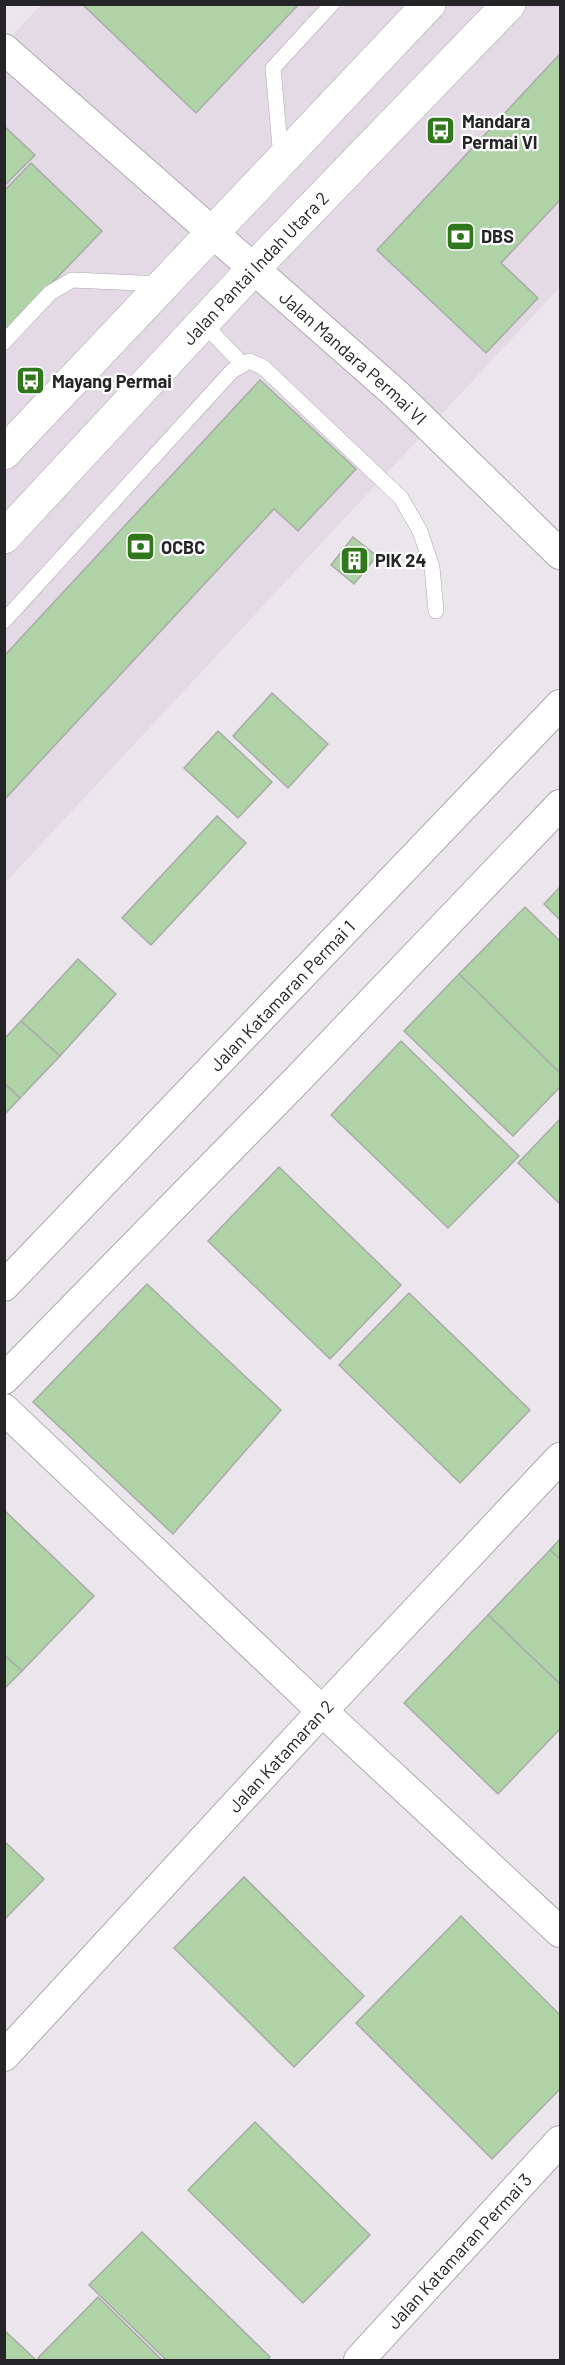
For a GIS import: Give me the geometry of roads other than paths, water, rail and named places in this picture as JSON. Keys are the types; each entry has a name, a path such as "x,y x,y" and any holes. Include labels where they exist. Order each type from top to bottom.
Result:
{"street":[{"path":"4,453 429,4"},
{"name":"Jalan Pantai Indah Utara 2","path":"4,537 255,267 509,4"},
{"name":"Jalan Mandara Permai VI","path":"4,49 255,267 396,394 561,554"},
{"name":"Jalan Katamaran Permai 1","path":"4,1286 561,705"},
{"path":"4,1379 298,1079 561,805"},
{"path":"4,1408 322,1711 561,1932"},
{"name":"Jalan Katamaran 2","path":"4,2056 322,1711 561,1458"},
{"name":"Jalan Katamaran Permai 3","path":"359,2361 561,2141"}],"lane":[{"path":"281,161 273,68 332,4"},
{"path":"4,342 50,293 72,280 165,284"},
{"path":"203,323 242,364"},
{"path":"4,621 232,371 249,361 263,367 401,498 420,531 432,567 436,611"}],"place":[{"name":"Mandara Permai VI","path":"441,131"},
{"name":"DBS","path":"460,236"},
{"name":"Mayang Permai","path":"31,381"},
{"name":"OCBC","path":"140,547"},
{"name":"PIK 24","path":"354,560"}]}
